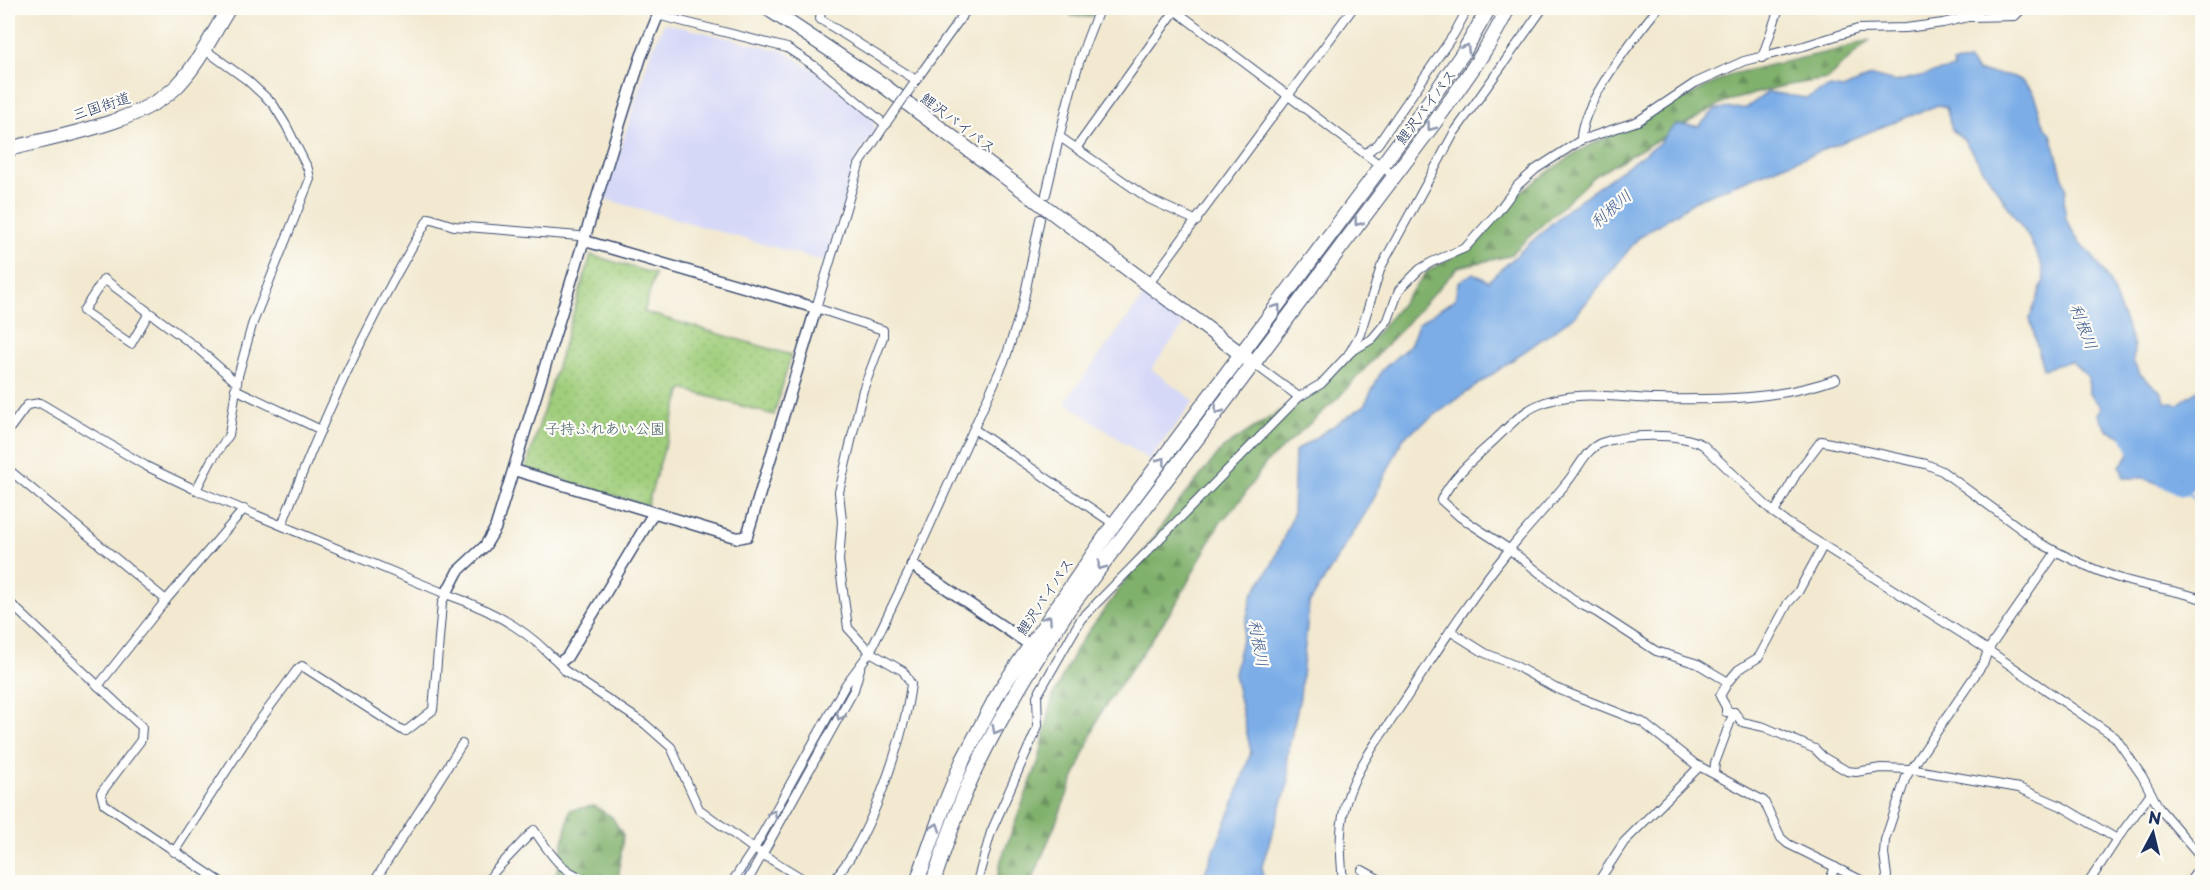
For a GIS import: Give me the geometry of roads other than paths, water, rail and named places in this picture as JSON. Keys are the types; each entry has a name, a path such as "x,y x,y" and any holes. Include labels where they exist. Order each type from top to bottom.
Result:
{"main road":[{"name":"三国街道","path":"8,149 126,118 151,105 177,86 204,49 229,8"},
{"name":"鯉沢バイパス","path":"767,8 880,83 1253,363"},
{"name":"鯉沢バイパス","path":"933,882 975,770 1030,666 1035,648 1114,524 1381,166 1463,53 1489,8"},
{"name":"鯉沢バイパス","path":"917,882 963,760 1000,690 1068,610 1393,176 1478,61 1508,8"},
{"path":"2193,881 2202,867"}],"street":[{"path":"821,8 820,20 915,83"},
{"path":"514,470 653,514 738,538 747,536 859,165 968,8"},
{"path":"1046,194 1072,89 1100,8"},
{"path":"1095,18 1107,8"},
{"path":"1077,147 1174,8 1287,97 1393,176"},
{"path":"1148,285 1353,8"},
{"path":"1365,154 1378,144 1454,34 1468,8"},
{"path":"1349,354 1360,334 1381,267 1454,133 1543,8"},
{"path":"1581,140 1581,132 1593,102 1630,43 1658,8"},
{"path":"1762,58 1779,8"},
{"path":"977,882 991,832 1038,726 1037,696 1081,619 1299,397 1321,384 1349,354 1372,339 1388,320 1399,290 1420,269 1465,248 1496,214 1518,185 1581,140 1638,121 1695,83 1744,61 1762,58 1857,29 1906,28 1968,17 2015,16 2023,8"},
{"path":"174,852 254,728 302,666 402,730 406,731 433,710 442,603 458,571 485,546 495,529 615,139 659,11 787,48 816,67 886,123"},
{"path":"196,490 229,435 236,386 252,326 310,179 308,169 286,124 273,104 247,80 204,49"},
{"path":"1060,136 1149,199 1197,221"},
{"path":"282,525 347,369 399,268 429,218 454,226 579,236 585,241 816,308 883,330 883,337 863,390 840,492 842,521 839,561 848,628 870,652 903,670 911,684 910,696 896,751 868,824 852,854 832,882"},
{"path":"747,882 828,714 846,684 870,652 1006,357 1023,304 1040,219"},
{"path":"150,313 131,344 83,311 104,279 150,313 196,347 236,386 321,430"},
{"path":"1253,363 1299,397"},
{"path":"1728,682 1698,664 1656,651 1578,603 1509,549 1460,517 1441,500 1455,478 1479,454 1537,406 1566,398 1598,396 1653,399 1728,398 1811,388 1836,379"},
{"path":"8,431 27,405 40,403 146,466 196,490 465,601 507,621 560,662 564,670 645,724 671,747 699,809 759,853 808,882"},
{"path":"974,429 1114,524"},
{"path":"1343,882 1341,821 1352,787 1368,756 1450,631 1509,549 1570,479 1586,456 1599,444 1628,437 1651,435 1695,441 1703,446 1773,513 1988,650 2115,737 2159,808 2202,858"},
{"path":"1773,513 1797,473 1821,441 1926,464 1942,471 2040,543 2056,552 2098,571 2125,580 2202,599"},
{"path":"8,469 166,600"},
{"path":"99,686 166,600 244,509"},
{"path":"560,662 567,657 653,514"},
{"path":"1734,712 1726,712 1720,696 1738,670 1759,657 1784,610 1798,592 1823,546"},
{"path":"1885,882 1887,876 1885,840 1906,777 1984,662 1988,650 2056,552"},
{"path":"912,565 1035,648"},
{"path":"8,601 142,727 141,740 101,793 104,804 221,882"},
{"path":"1450,631 1485,653 1514,665 1555,688 1642,722 1699,767 1764,801 1781,838 1788,844 1865,882"},
{"path":"1734,712 1742,722 1764,728 1815,749 1823,757 1847,771 1881,768 1910,770 2019,788 2035,793 2117,839"},
{"path":"1714,773 1715,763 1734,712"},
{"path":"374,882 462,744"},
{"path":"1598,882 1624,842 1699,767"},
{"path":"2089,882 2151,793"},
{"path":"487,882 534,830 558,865 586,880 596,882"},
{"path":"732,882 759,853"},
{"path":"1829,882 1835,867"},
{"path":"1362,870 1384,882"}],"water":[{"name":"利根川","path":"1969,61 1977,71 2014,77 2023,82 2034,96 2045,127 2051,134 2066,189 2064,203 2066,220 2080,244 2090,252 2109,281 2134,346 2133,361 2139,373 2160,391 2166,402 2178,404 2202,387 2202,457 2196,469 2164,486 2144,478 2124,478 2120,466 2139,441 2108,431 2098,415 2101,407 2089,394 2088,377 2071,361 2043,369 2030,318 2044,280 2042,266 2029,238 1964,140 1952,130 1946,107 1938,105 1700,198 1639,237 1576,315 1404,437 1371,504 1309,604 1300,697 1287,756 1289,781 1262,865 1263,882 1201,882 1233,805 1251,752 1234,674 1252,595 1273,563 1293,515 1295,451 1364,406 1382,370 1411,344 1418,324 1455,299 1458,283 1473,273 1488,281 1570,207 1658,144 1675,125 1699,126 1716,109 1746,108 1768,92 1806,98 1830,87 1843,89 1872,76 1895,82 1954,68 1953,63"}],"waterway":[{"path":"2124,419 2132,441 2145,461 2162,477 2183,488 2190,481 2180,454"},
{"path":"2183,488 2202,505"},
{"path":"831,722 849,689"},
{"path":"740,882 752,864"}],"park label":[{"name":"子持ふれあい公園","path":"605,427"}]}
